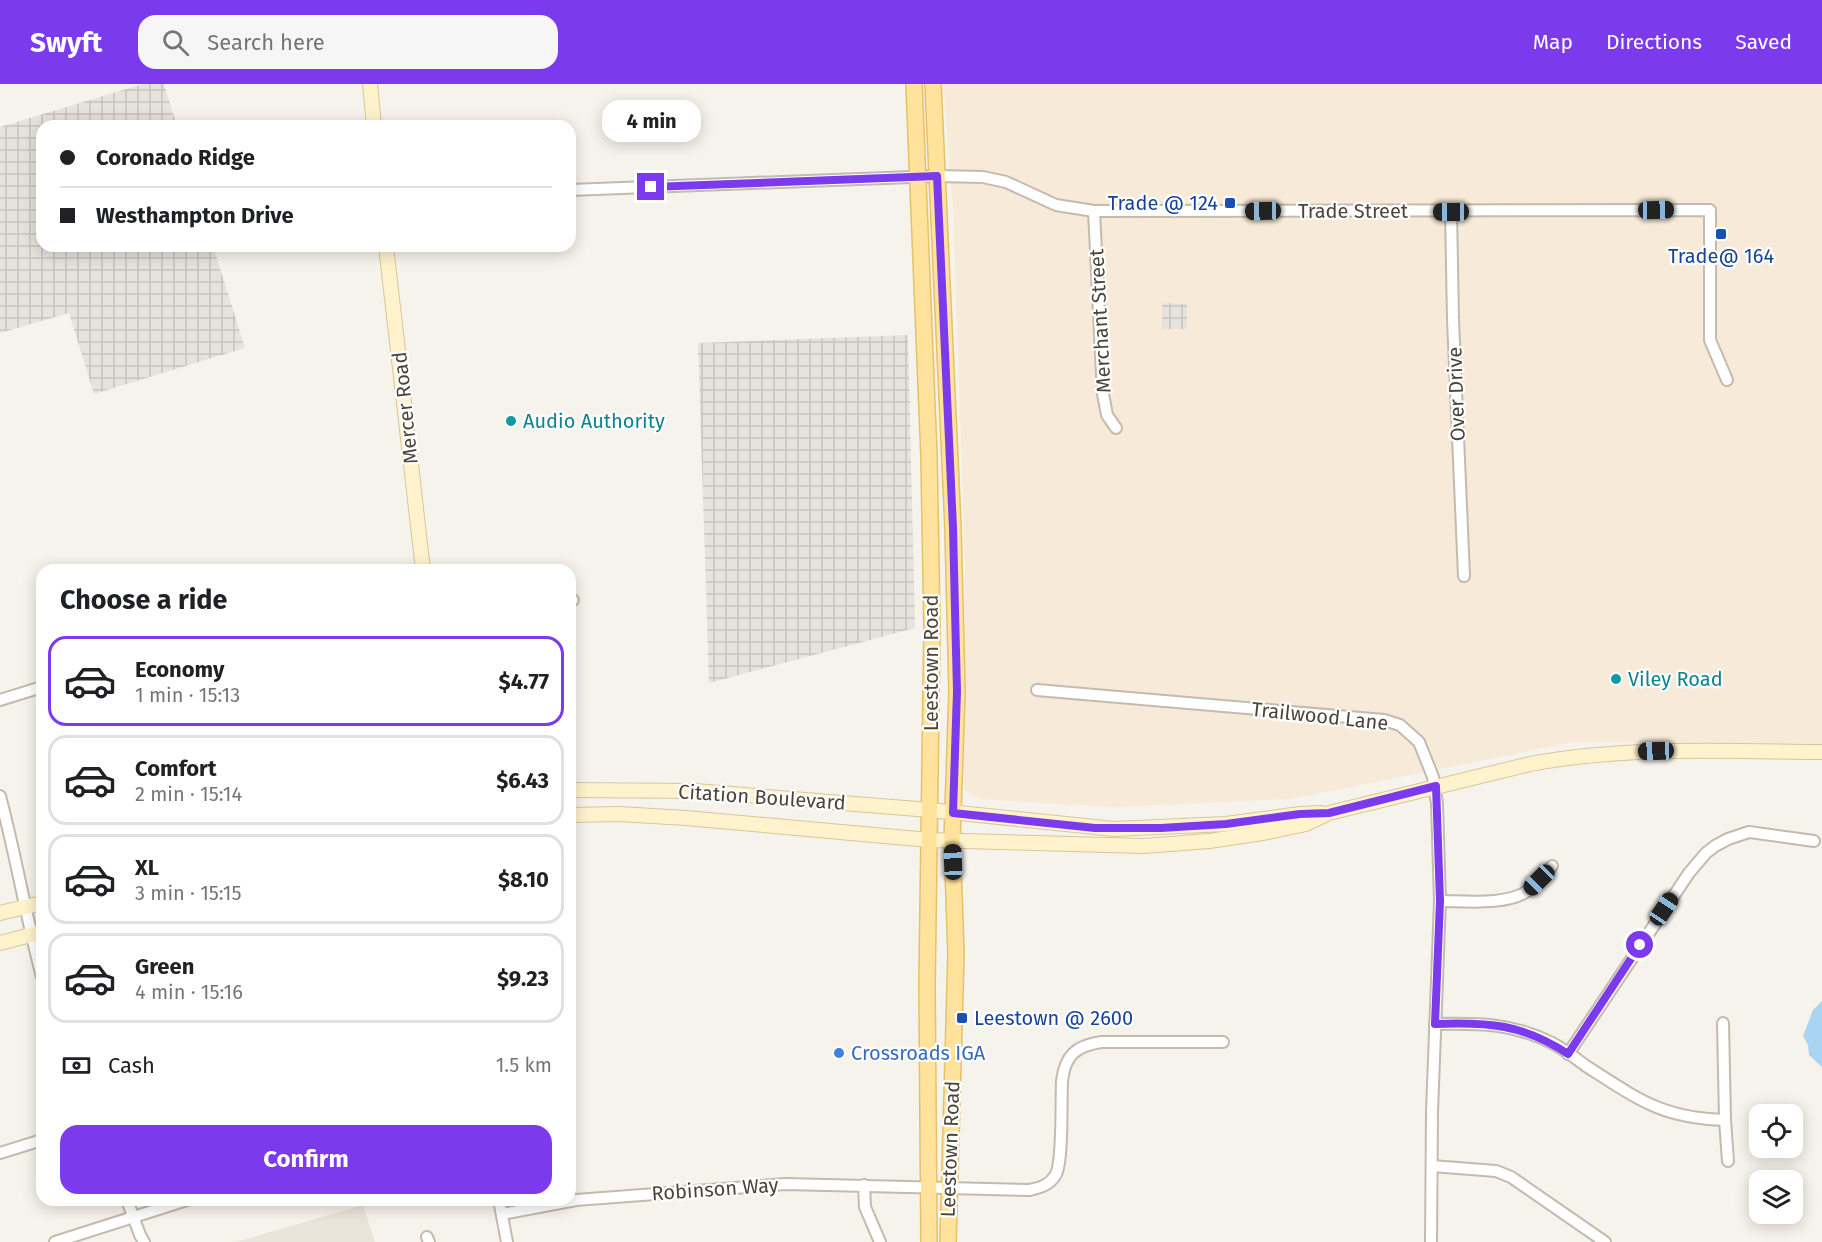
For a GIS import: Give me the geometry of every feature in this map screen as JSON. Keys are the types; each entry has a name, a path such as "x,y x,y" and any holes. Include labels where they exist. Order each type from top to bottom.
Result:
{"main road":[{"name":"Leestown Road","path":"914,84 929,456 932,615 927,985 928,1242"},
{"name":"Leestown Road","path":"933,84 953,528 957,691 952,840 956,953 948,1242"}],"street":[{"path":"370,84 373,120"},
{"name":"Trade Street","path":"576,190 937,176 994,179 1018,186 1056,205 1094,211 1710,210 1710,340 1727,380"},
{"name":"Merchant Street","path":"1094,211 1103,394 1107,416 1116,428"},
{"name":"Over Drive","path":"1451,212 1453,329 1464,576"},
{"name":"Mercer Road","path":"387,252 422,564"},
{"path":"0,700 36,689"},
{"name":"Trailwood Lane","path":"1037,690 1384,720 1400,725 1419,742 1436,786 1440,901 1431,1242"},
{"path":"1329,813 1558,759 1673,750 1822,752"},
{"name":"Citation Boulevard","path":"576,790 695,791 930,810 1114,830 1226,824 1300,814 1329,813"},
{"path":"0,796 26,907 36,932"},
{"name":"Citation Boulevard","path":"576,815 619,814 686,818 929,840 1144,846 1209,841 1263,833 1306,824 1329,813"},
{"path":"1568,1054 1689,873 1706,853 1728,839 1749,832 1814,841"},
{"path":"1440,901 1486,901 1516,896 1528,891 1552,866"},
{"path":"0,913 36,904"},
{"path":"0,943 36,934"},
{"path":"1435,1024 1477,1023 1514,1029 1552,1043 1633,1096 1657,1108 1690,1118 1725,1120"},
{"path":"1723,1023 1728,1161"},
{"name":"Robinson Way","path":"576,1200 786,1184 1029,1190 1046,1185 1056,1173 1060,1161 1064,1067 1076,1050 1086,1044 1101,1042 1223,1042"},
{"path":"0,1153 36,1142"},
{"path":"1432,1166 1496,1171 1510,1177 1605,1242"},
{"path":"864,1185 865,1207 880,1242"},
{"path":"129,1206 144,1242"},
{"path":"55,1242 167,1206"},
{"path":"500,1206 507,1242"},
{"name":"Robinson Way","path":"502,1214 544,1206"}],"shaded area":[{"path":"143,84 164,84 175,120 36,120 36,252 215,252 245,348 94,394 69,313 0,333 0,127"},
{"path":"943,84 1822,84 1822,744 1574,742 1290,799 1114,807 979,799 964,789 965,564 953,207"},
{"path":"1162,303 1187,304 1187,329 1162,329"},
{"path":"908,335 915,628 709,683 698,343"},
{"path":"363,1206 375,1242 236,1242"}],"water":[{"path":"1822,1001 1822,1067 1809,1055 1808,1045 1803,1036 1813,1010"}],"place":[{"name":"Trade @ 124","path":"1230,203"},
{"name":"Trade@ 164","path":"1721,234"},
{"name":"Audio Authority","path":"511,421"},
{"name":"Viley Road","path":"1616,679"},
{"name":"Leestown @ 2600","path":"962,1018"},
{"name":"Crossroads IGA","path":"839,1053"}],"route":[{"path":"651,187 937,176 953,528 957,691 953,813 1114,830 1161,828 1329,813 1436,786 1440,901 1435,1024 1477,1023 1514,1029 1552,1043 1568,1054 1640,945"}]}
